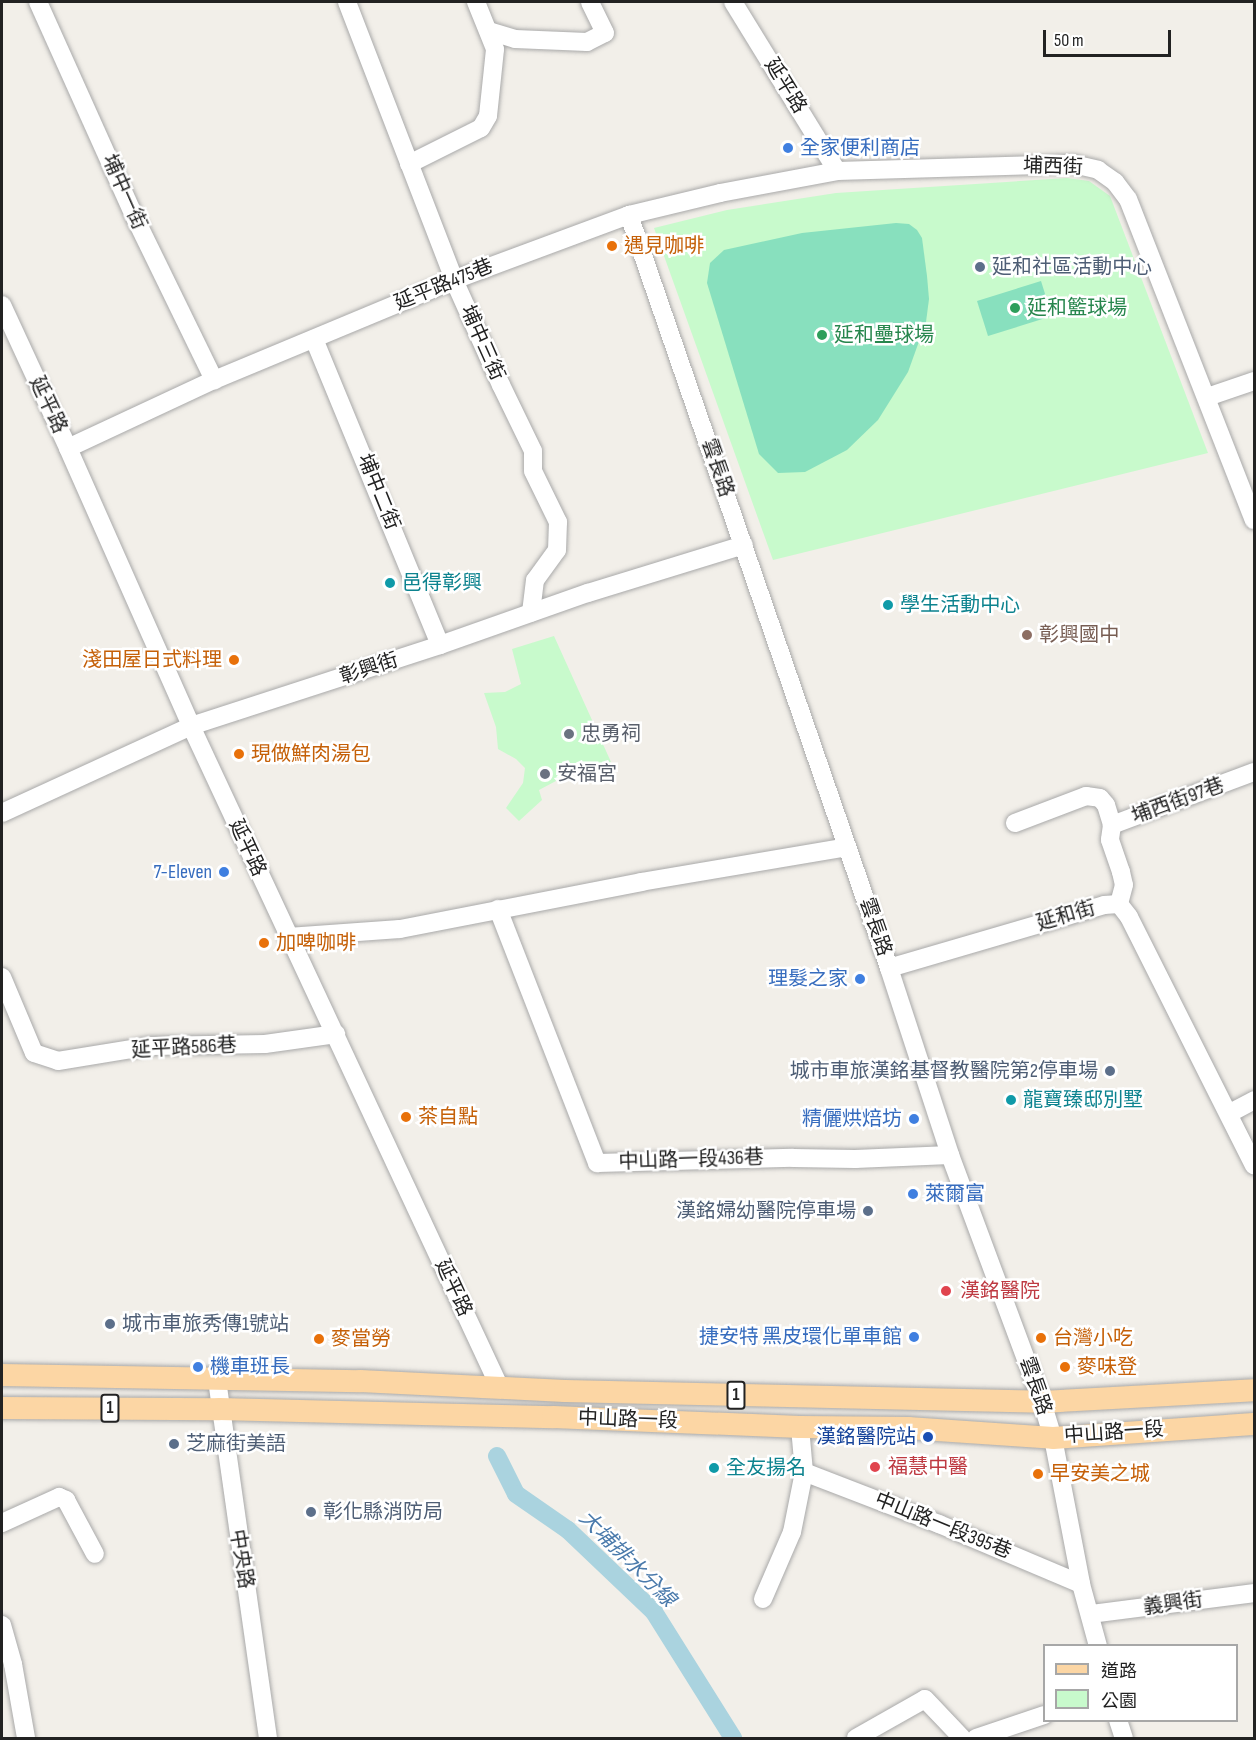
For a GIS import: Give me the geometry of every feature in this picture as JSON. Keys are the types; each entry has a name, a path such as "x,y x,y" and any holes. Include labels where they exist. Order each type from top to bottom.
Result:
{"main road":[{"name":"中山路一段","path":"2,1375 360,1381 500,1388 1042,1402 1254,1390"},
{"name":"中山路一段","path":"2,1408 219,1409 553,1417 800,1427 908,1428 1053,1438 1254,1424"}],"street":[{"name":"埔中一街","path":"38,2 138,224 214,380"},
{"name":"埔中三街","path":"347,2 454,280 533,451 533,471 558,522 557,550 535,580 531,613"},
{"path":"409,164 481,128 488,116 495,49 476,2"},
{"path":"489,31 515,39 587,42 604,33 590,2"},
{"name":"延平路","path":"733,2 837,171"},
{"name":"埔西街","path":"837,171 1073,164 1098,170 1115,182 1128,199 1254,520"},
{"name":"延平路475巷","path":"68,448 214,380 454,280 629,214 720,193 837,171"},
{"name":"雲長路","path":"629,214 889,968 950,1155 1042,1402 1053,1438 1081,1584 1098,1644"},
{"name":"延平路","path":"2,305 288,937 336,1034 500,1388"},
{"name":"埔中二街","path":"314,339 441,645"},
{"path":"1207,397 1254,381"},
{"name":"彰興街","path":"2,813 191,726 744,545"},
{"name":"埔西街97巷","path":"1015,823 1086,796 1100,798 1106,805 1112,825 1254,772"},
{"path":"1112,825 1110,840 1124,885 1119,903"},
{"path":"288,937 400,929 498,909 847,847"},
{"name":"延和街","path":"889,968 1092,908 1119,903 1129,917 1230,1113 1254,1165"},
{"name":"中山路一段436巷","path":"498,909 597,1163 793,1158 855,1159 950,1155"},
{"name":"延平路586巷","path":"2,977 34,1053 58,1061 151,1046 265,1044 336,1034"},
{"path":"1230,1113 1254,1100"},
{"name":"中央路","path":"217,1380 219,1409 268,1738"},
{"path":"763,1599 792,1532 804,1472 800,1427"},
{"name":"中山路一段395巷","path":"804,1472 939,1524 1081,1584"},
{"path":"2,1523 59,1497 66,1500 95,1554"},
{"name":"義興街","path":"1091,1614 1254,1593"},
{"path":"2,1625 13,1664 26,1738"},
{"path":"856,1738 925,1699 962,1738"},
{"path":"976,1738 1043,1715"},
{"path":"1119,1722 1124,1738"}],"green space":[{"path":"1067,178 1089,181 1110,196 1208,453 773,560 654,228 727,210 836,193"},
{"name":"延和壘球場","path":"896,223 909,224 922,238 929,299 926,322 908,372 878,420 847,450 805,472 778,473 759,454 707,283 710,263 724,250 802,233"},
{"name":"延和籃球場","path":"1041,281 1052,316 988,336 977,301"},
{"path":"554,636 611,762 582,776 571,773 539,790 542,800 519,821 506,808 523,783 525,768 516,759 498,749 496,727 484,693 505,692 521,684 512,649"}],"waterway":[{"name":"大埔排水分線","path":"497,1456 516,1494 568,1530 654,1612 733,1738"}],"place":[{"name":"全家便利商店","path":"788,148"},
{"name":"遇見咖啡","path":"612,246"},
{"name":"延和社區活動中心","path":"980,267"},
{"name":"延和籃球場","path":"1015,308"},
{"name":"延和壘球場","path":"822,335"},
{"name":"邑得彰興","path":"390,583"},
{"name":"學生活動中心","path":"888,605"},
{"name":"彰興國中","path":"1027,635"},
{"name":"淺田屋日式料理","path":"234,660"},
{"name":"忠勇祠","path":"569,734"},
{"name":"現做鮮肉湯包","path":"239,754"},
{"name":"安福宮","path":"545,774"},
{"name":"7-Eleven","path":"224,872"},
{"name":"加啤咖啡","path":"264,943"},
{"name":"理髮之家","path":"860,979"},
{"name":"城市車旅漢銘基督教醫院第2停車場","path":"1110,1071"},
{"name":"龍寶臻邸別墅","path":"1011,1100"},
{"name":"茶自點","path":"406,1117"},
{"name":"精儷烘焙坊","path":"914,1119"},
{"name":"萊爾富","path":"913,1194"},
{"name":"漢銘婦幼醫院停車場","path":"868,1211"},
{"name":"漢銘醫院","path":"946,1291"},
{"name":"城市車旅秀傳1號站","path":"110,1324"},
{"name":"捷安特 黑皮環化單車館","path":"914,1337"},
{"name":"台灣小吃","path":"1041,1338"},
{"name":"麥當勞","path":"319,1339"},
{"name":"機車班長","path":"198,1367"},
{"name":"麥味登","path":"1065,1367"},
{"name":"漢銘醫院站","path":"928,1437"},
{"name":"芝麻街美語","path":"174,1444"},
{"name":"福慧中醫","path":"875,1467"},
{"name":"全友揚名","path":"714,1468"},
{"name":"早安美之城","path":"1038,1474"},
{"name":"彰化縣消防局","path":"311,1512"}]}
